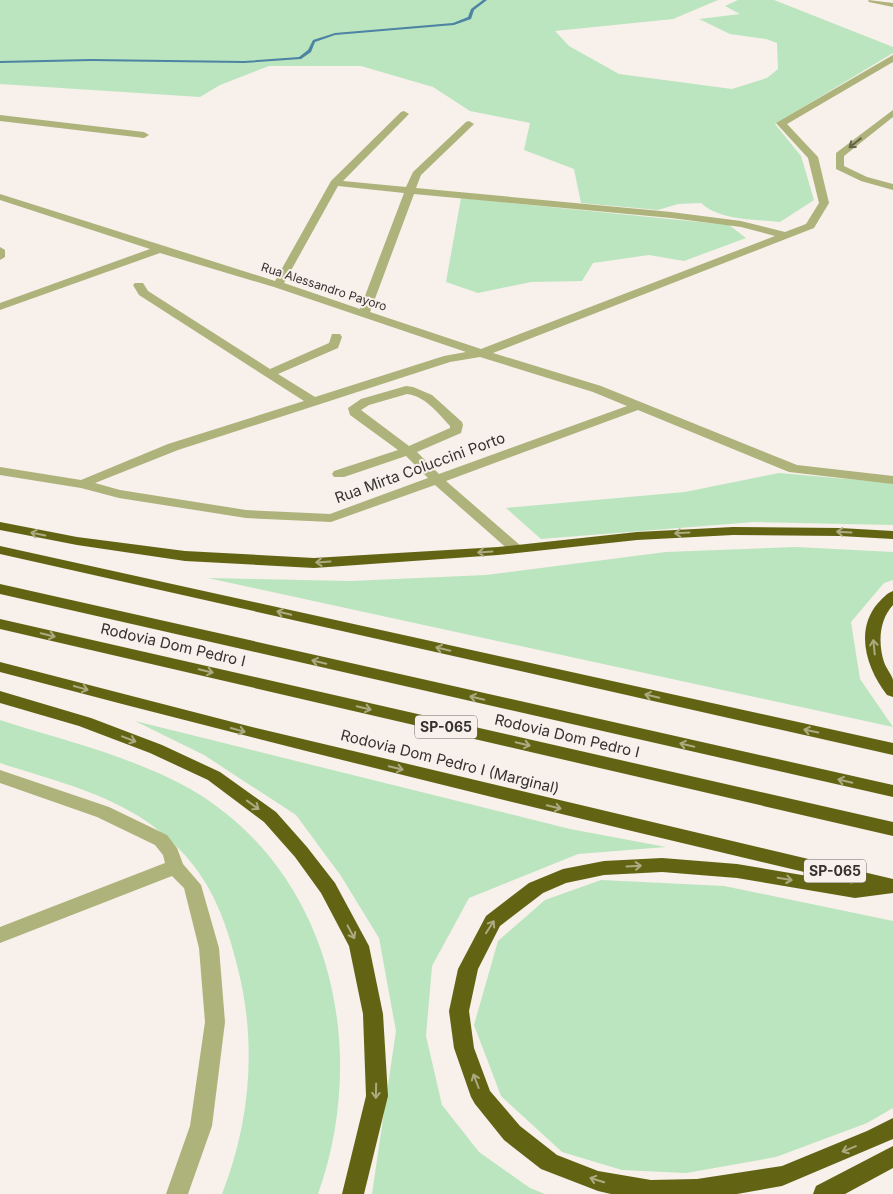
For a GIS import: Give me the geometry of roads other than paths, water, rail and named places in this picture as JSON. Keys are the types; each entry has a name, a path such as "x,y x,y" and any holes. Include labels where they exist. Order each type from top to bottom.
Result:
{"highway":[{"path":"0,526 77,541 185,556 314,563 516,549 638,536 733,531 840,532 893,535"},
{"path":"0,550 893,749"},
{"name":"Rodovia Dom Pedro I","path":"0,589 893,791"},
{"path":"893,596 881,610 872,632 875,660 887,684 893,691"},
{"name":"Rodovia Dom Pedro I","path":"0,624 893,829"},
{"name":"Rodovia Dom Pedro I (Marginal)","path":"0,667 248,732 563,809 893,886"},
{"path":"0,697 85,722 156,749 214,776 270,817 301,852 328,888 359,946 373,1014 377,1096 353,1194"},
{"path":"893,886 855,891 737,871 662,865 604,868 563,876 536,888 493,921 468,969 459,1011 464,1048 482,1097 512,1133 549,1162 598,1181 651,1191 697,1190 782,1176 876,1138 893,1128"},
{"path":"824,1194 893,1156"}],"street":[{"path":"872,0 893,5"},
{"path":"82,484 173,447 448,359 481,354 810,226 824,202 813,157 781,122 888,64 893,58"},
{"path":"893,113 839,155 839,166 864,179 893,187"},
{"path":"278,286 335,183 404,114"},
{"path":"0,118 144,135"},
{"path":"364,314 416,174 469,124"},
{"path":"335,183 671,215 740,224 785,235"},
{"name":"Rua Alessandro Payoro","path":"0,197 364,314 481,354 597,389 794,469 893,480"},
{"path":"0,308 160,249"},
{"path":"0,250 0,257"},
{"path":"139,285 143,293 314,402"},
{"path":"270,373 334,345 336,337"},
{"path":"339,474 408,451 456,430 457,425 427,398 414,390 365,402 354,408 355,412 408,451 436,479 516,549"},
{"name":"Rua Mirta Coluccini Porto","path":"0,471 82,484 119,494 246,514 331,518 638,406"},
{"path":"0,776 103,812 161,840 171,853 174,867 192,885 209,948 215,1022 201,1126 177,1194"},
{"path":"0,935 174,867"}],"waterway":[{"path":"0,62 91,60 244,62 300,58 310,51 314,41 335,34 453,24 470,18 472,10 485,0"}]}
